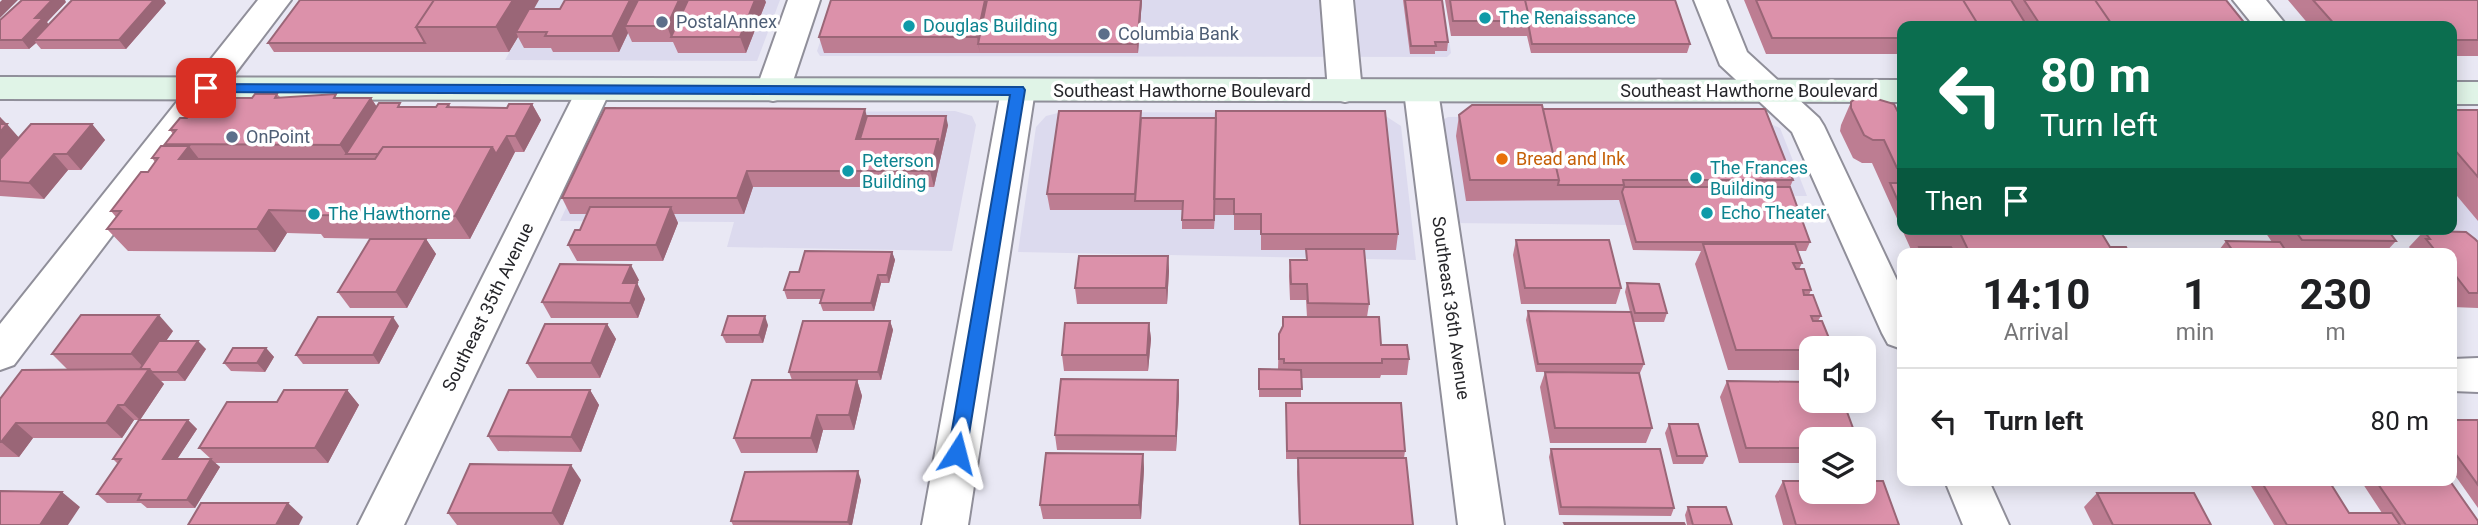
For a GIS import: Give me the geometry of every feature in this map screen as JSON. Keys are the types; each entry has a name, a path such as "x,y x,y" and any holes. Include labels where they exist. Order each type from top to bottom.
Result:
{"main road":[{"name":"Southeast Hawthorne Boulevard","path":"0,88 1897,91"},
{"path":"2457,93 2478,93"}],"street":[{"path":"0,354 275,0"},
{"path":"774,90 804,0"},
{"path":"1337,0 1345,91"},
{"path":"1710,0 1731,57 1807,126 1897,322"},
{"path":"2249,0 2267,21"},
{"name":"Southeast 35th Avenue","path":"381,525 594,89"},
{"path":"945,525 1018,90"},
{"name":"Southeast 36th Avenue","path":"1421,91 1481,525"},
{"path":"2457,375 2478,375"},
{"path":"1969,486 1986,525"}],"shaded area":[{"path":"539,0 780,0 757,61 505,60"},
{"path":"834,0 1443,0 1451,53 1447,57 820,56 817,51"},
{"path":"955,111 972,116 976,125 952,251 727,247 734,222 560,221 606,121 626,113"},
{"path":"1062,112 1381,113 1401,126 1416,260 1018,252 1036,127 1046,116"},
{"path":"1732,113 1749,115 1780,128 1807,196 1618,196 1626,225 1449,223 1439,122 1448,117"},
{"path":"2457,122 2478,122 2478,273 2448,235 2457,235"}],"building":[{"path":"22,0 52,0 35,18 43,18 22,40 0,40 0,20"},
{"path":"72,0 154,0 119,40 34,40"},
{"path":"300,0 434,0 416,27 425,43 268,43"},
{"path":"434,0 513,0 496,27 416,27"},
{"path":"565,0 630,0 612,36 545,36 547,32 516,32 529,9 560,9"},
{"path":"638,0 679,0 667,26 625,26"},
{"path":"688,0 755,0 740,37 671,37"},
{"name":"Douglas Building","path":"831,0 985,0 977,37 819,37"},
{"path":"987,0 1141,0 1137,44 978,44"},
{"path":"1405,0 1442,0 1448,42 1435,42 1436,46 1411,46"},
{"path":"1450,0 1525,0 1530,21 1453,21"},
{"path":"1525,0 1675,0 1690,44 1532,44"},
{"path":"1756,0 1963,0 1976,21 1897,21 1897,38 1772,38"},
{"path":"1963,0 2011,0 2024,21 1976,21"},
{"path":"2024,0 2095,0 2110,21 2038,21"},
{"path":"2095,0 2226,0 2243,21 2110,21"},
{"path":"2313,0 2478,0 2478,40 2457,40 2457,21 2332,21"},
{"path":"255,94 277,94 275,98 336,94 334,98 371,98 340,145 165,144 176,130 170,130 180,118 187,118 197,105 193,105 198,98 252,98"},
{"path":"1858,96 1867,96 1894,104 1897,110 1897,168 1884,140 1873,140 1864,135 1851,108 1851,102"},
{"path":"379,103 400,103 398,107 436,107 438,104 449,104 447,107 507,108 509,104 532,104 515,136 507,136 496,154 492,147 383,147 378,154 346,154"},
{"name":"Bread and Ink","path":"1472,105 1542,105 1559,180 1470,180 1459,115"},
{"path":"605,108 865,109 856,139 938,139 930,171 747,171 737,198 562,198"},
{"path":"1543,109 1765,109 1793,180 1623,180 1624,185 1558,185"},
{"path":"2457,110 2478,110 2478,177 2457,153"},
{"path":"1059,111 1141,111 1135,194 1047,194"},
{"path":"1216,111 1385,111 1398,234 1261,234 1261,214 1234,214 1234,199 1214,199"},
{"path":"867,116 946,116 940,146 938,139 860,139"},
{"path":"1141,118 1216,118 1214,220 1182,220 1183,201 1135,201"},
{"path":"31,124 92,124 67,154 54,154 29,183 0,181 0,159"},
{"path":"161,146 189,146 179,159 375,159 383,147 492,147 455,216 308,215 311,211 269,210 257,229 107,229 121,211 111,211 141,172 148,172 158,158 152,158"},
{"path":"1890,183 1897,183 1897,199"},
{"name":"Echo Theater","path":"1624,187 1790,187 1810,242 1636,242 1622,192"},
{"path":"590,207 671,207 656,245 568,245 575,230 580,230"},
{"path":"2457,232 2466,232 2478,242 2478,293 2469,293 2457,277 2457,248 2433,248 2426,239 2430,239 2427,235 2457,235"},
{"path":"1961,235 2103,235 2110,247 2126,248 1967,248"},
{"path":"2298,235 2392,235 2396,241 2302,240"},
{"path":"370,239 426,239 396,292 338,292"},
{"path":"1516,240 1609,240 1621,288 1525,288"},
{"path":"2226,241 2280,242 2284,248 2231,248"},
{"path":"1703,244 1795,244 1802,263 1793,263 1796,269 1804,269 1811,290 1803,290 1804,295 1813,295 1821,316 1811,316 1813,321 1822,321 1828,336 1799,336 1799,350 1736,350"},
{"path":"1919,247 1952,248 1919,248"},
{"path":"1306,249 1364,249 1369,304 1308,303 1307,284 1291,284 1290,260 1307,260"},
{"path":"805,251 892,252 887,275 878,275 871,303 820,303 824,290 784,290 790,272 799,272"},
{"path":"1079,256 1168,256 1166,288 1075,288"},
{"path":"560,264 631,265 623,283 637,283 630,303 542,302"},
{"path":"1627,283 1659,284 1667,313 1635,313"},
{"path":"1528,311 1631,312 1644,364 1538,364"},
{"path":"81,315 159,315 131,354 52,354"},
{"path":"728,316 765,316 759,335 722,335"},
{"path":"318,317 393,317 373,355 296,355"},
{"path":"1283,317 1379,317 1381,345 1407,345 1409,359 1382,359 1382,363 1284,363 1284,359 1279,359 1279,334"},
{"path":"803,321 890,321 878,372 789,372"},
{"path":"1065,323 1149,323 1147,355 1062,355"},
{"path":"545,324 607,324 591,363 527,363"},
{"path":"159,341 198,341 177,372 140,369"},
{"path":"233,348 266,348 257,363 224,363"},
{"path":"149,369 124,405 118,405 106,423 16,423 0,442 0,399 22,370"},
{"path":"1259,369 1301,370 1302,389 1259,389"},
{"path":"1545,372 1639,373 1652,428 1555,428"},
{"path":"1061,379 1178,380 1176,436 1055,435"},
{"path":"752,380 857,380 849,415 817,415 811,438 734,438"},
{"path":"1727,381 1799,382 1799,413 1847,413 1853,427 1799,427 1799,448 1746,448"},
{"path":"284,390 347,390 315,448 199,448 227,402 277,402"},
{"path":"509,390 590,390 571,437 488,436"},
{"path":"1286,403 1401,403 1405,451 1287,451"},
{"path":"139,420 188,420 163,459 211,459 187,500 138,500 141,494 97,494 121,459 113,459"},
{"path":"2457,420 2478,420 2478,485 2457,456"},
{"path":"1669,424 1698,424 1707,456 1677,456"},
{"path":"1551,449 1660,449 1674,508 1561,507"},
{"path":"1046,453 1143,454 1139,505 1040,505"},
{"path":"1298,458 1406,458 1413,525 1300,525"},
{"path":"470,464 571,465 552,513 448,513"},
{"path":"858,471 848,522 731,521 745,472"},
{"path":"1783,481 1799,481 1799,504 1876,504 1876,481 1883,481 1899,525 1796,525"},
{"path":"2264,486 2332,486 2349,513 2392,513 2400,525 2287,525"},
{"path":"2379,486 2454,486 2478,521 2478,525 2406,525"},
{"path":"0,491 62,492 40,525 0,525"},
{"path":"2097,493 2194,493 2211,525 2113,525"},
{"path":"201,503 288,503 276,525 188,525"},
{"path":"1688,507 1726,507 1732,525 1693,525"},
{"path":"1564,523 1684,523 1685,525 1565,525"}],"place":[{"name":"The Renaissance","path":"1485,18"},
{"name":"PostalAnnex","path":"662,22"},
{"name":"Douglas Building","path":"909,26"},
{"name":"Columbia Bank","path":"1104,34"},
{"name":"OnPoint","path":"232,137"},
{"name":"Bread and Ink","path":"1502,159"},
{"name":"Peterson Building","path":"848,171"},
{"name":"The Frances Building","path":"1696,178"},
{"name":"Echo Theater","path":"1707,213"},
{"name":"The Hawthorne","path":"314,214"}],"route":[{"path":"206,88 1018,90 957,453"}]}
